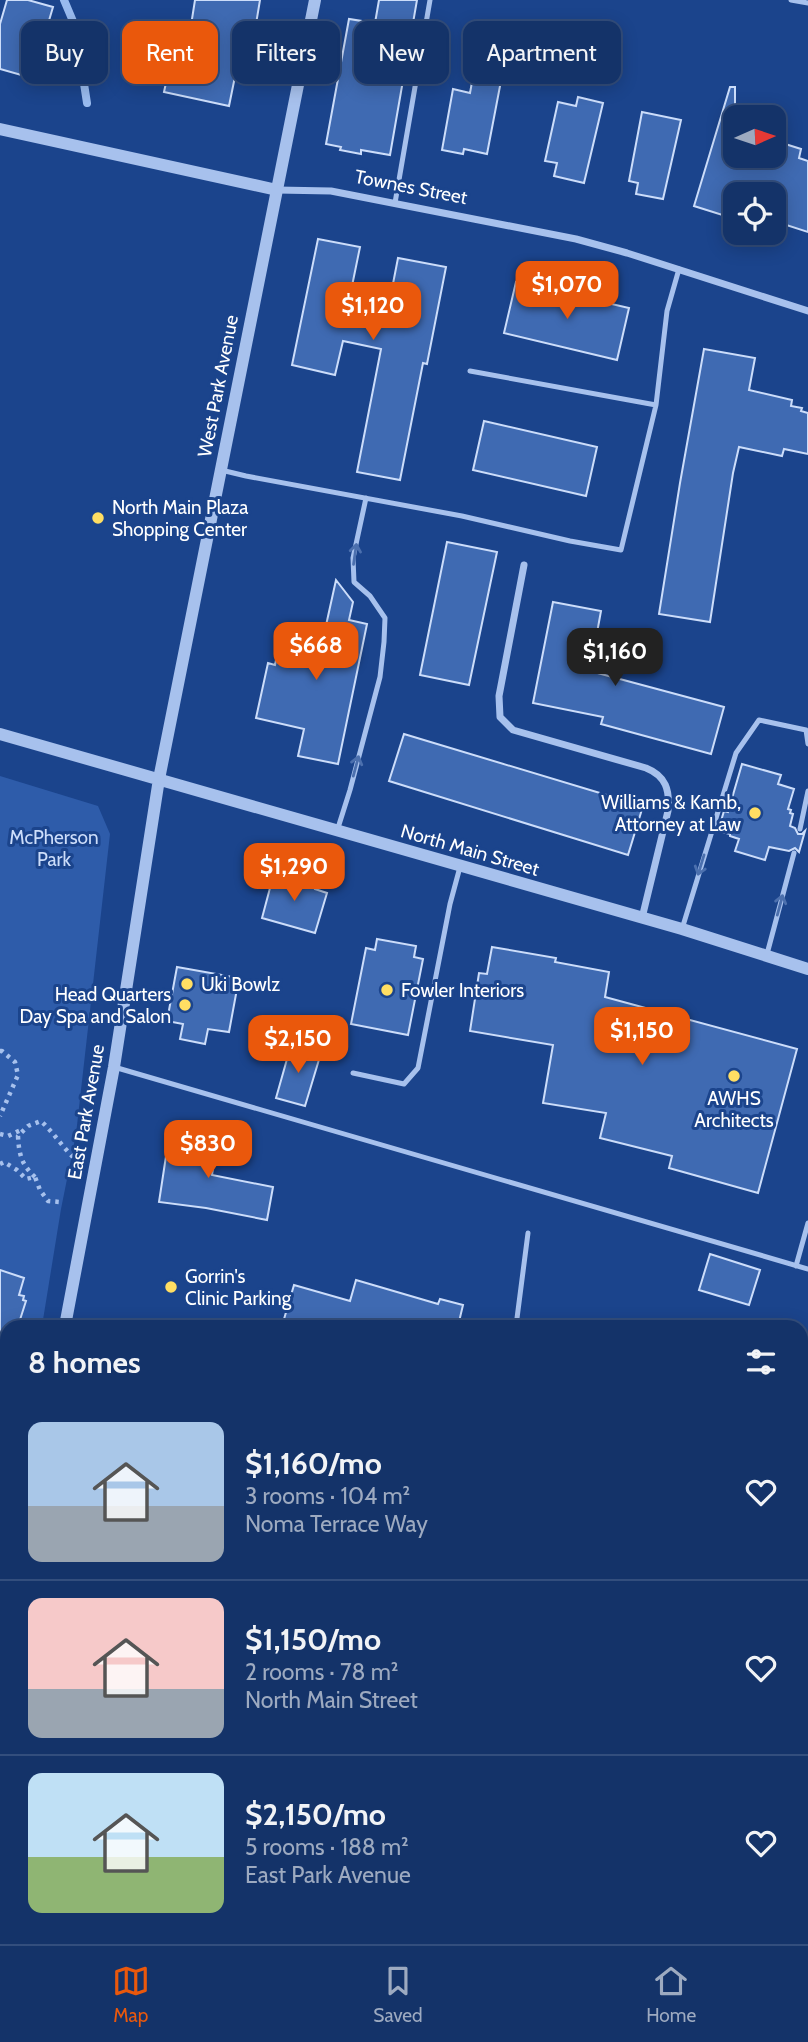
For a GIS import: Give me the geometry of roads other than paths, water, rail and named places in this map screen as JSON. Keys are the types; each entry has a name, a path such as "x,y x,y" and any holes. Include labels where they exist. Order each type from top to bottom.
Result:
{"street":[{"name":"West Park Avenue","path":"159,779 315,0"},
{"name":"Townes Street","path":"0,130 277,190 331,191 576,239 808,311"},
{"path":"524,565 499,696 500,716 513,730 646,768 662,778 668,795 668,811 642,918"},
{"name":"North Main Street","path":"0,734 682,929 808,969"},
{"name":"East Park Avenue","path":"66,1320 114,1067 159,779"}],"lane":[{"path":"395,203 429,0"},
{"path":"790,0 808,4"},
{"path":"221,470 462,516 621,550 656,405 667,311 679,270"},
{"path":"470,371 656,405"},
{"path":"337,831 380,677 384,642 386,618 370,596 354,582 353,558 366,498"},
{"path":"682,929 736,753 759,720 806,730 808,744"},
{"path":"800,829 808,791"},
{"path":"767,957 794,853"},
{"path":"353,1073 404,1084 418,1068 450,904 460,867"},
{"path":"114,1067 808,1269"},
{"path":"796,1266 808,1223"},
{"path":"517,1320 528,1233"}],"waterway":[{"path":"64,0 75,26 87,103"}],"place":[{"name":"North Main Plaza Shopping Center","path":"98,518"},
{"name":"Williams & Kamb, Attorney at Law","path":"755,813"},
{"name":"Uki Bowlz","path":"187,984"},
{"name":"Fowler Interiors","path":"387,990"},
{"name":"Head Quarters Day Spa and Salon","path":"185,1005"},
{"name":"AWHS Architects","path":"734,1076"},
{"name":"Gorrin's Clinic Parking","path":"171,1287"}],"park label":[{"name":"McPherson Park","path":"54,848"}]}
